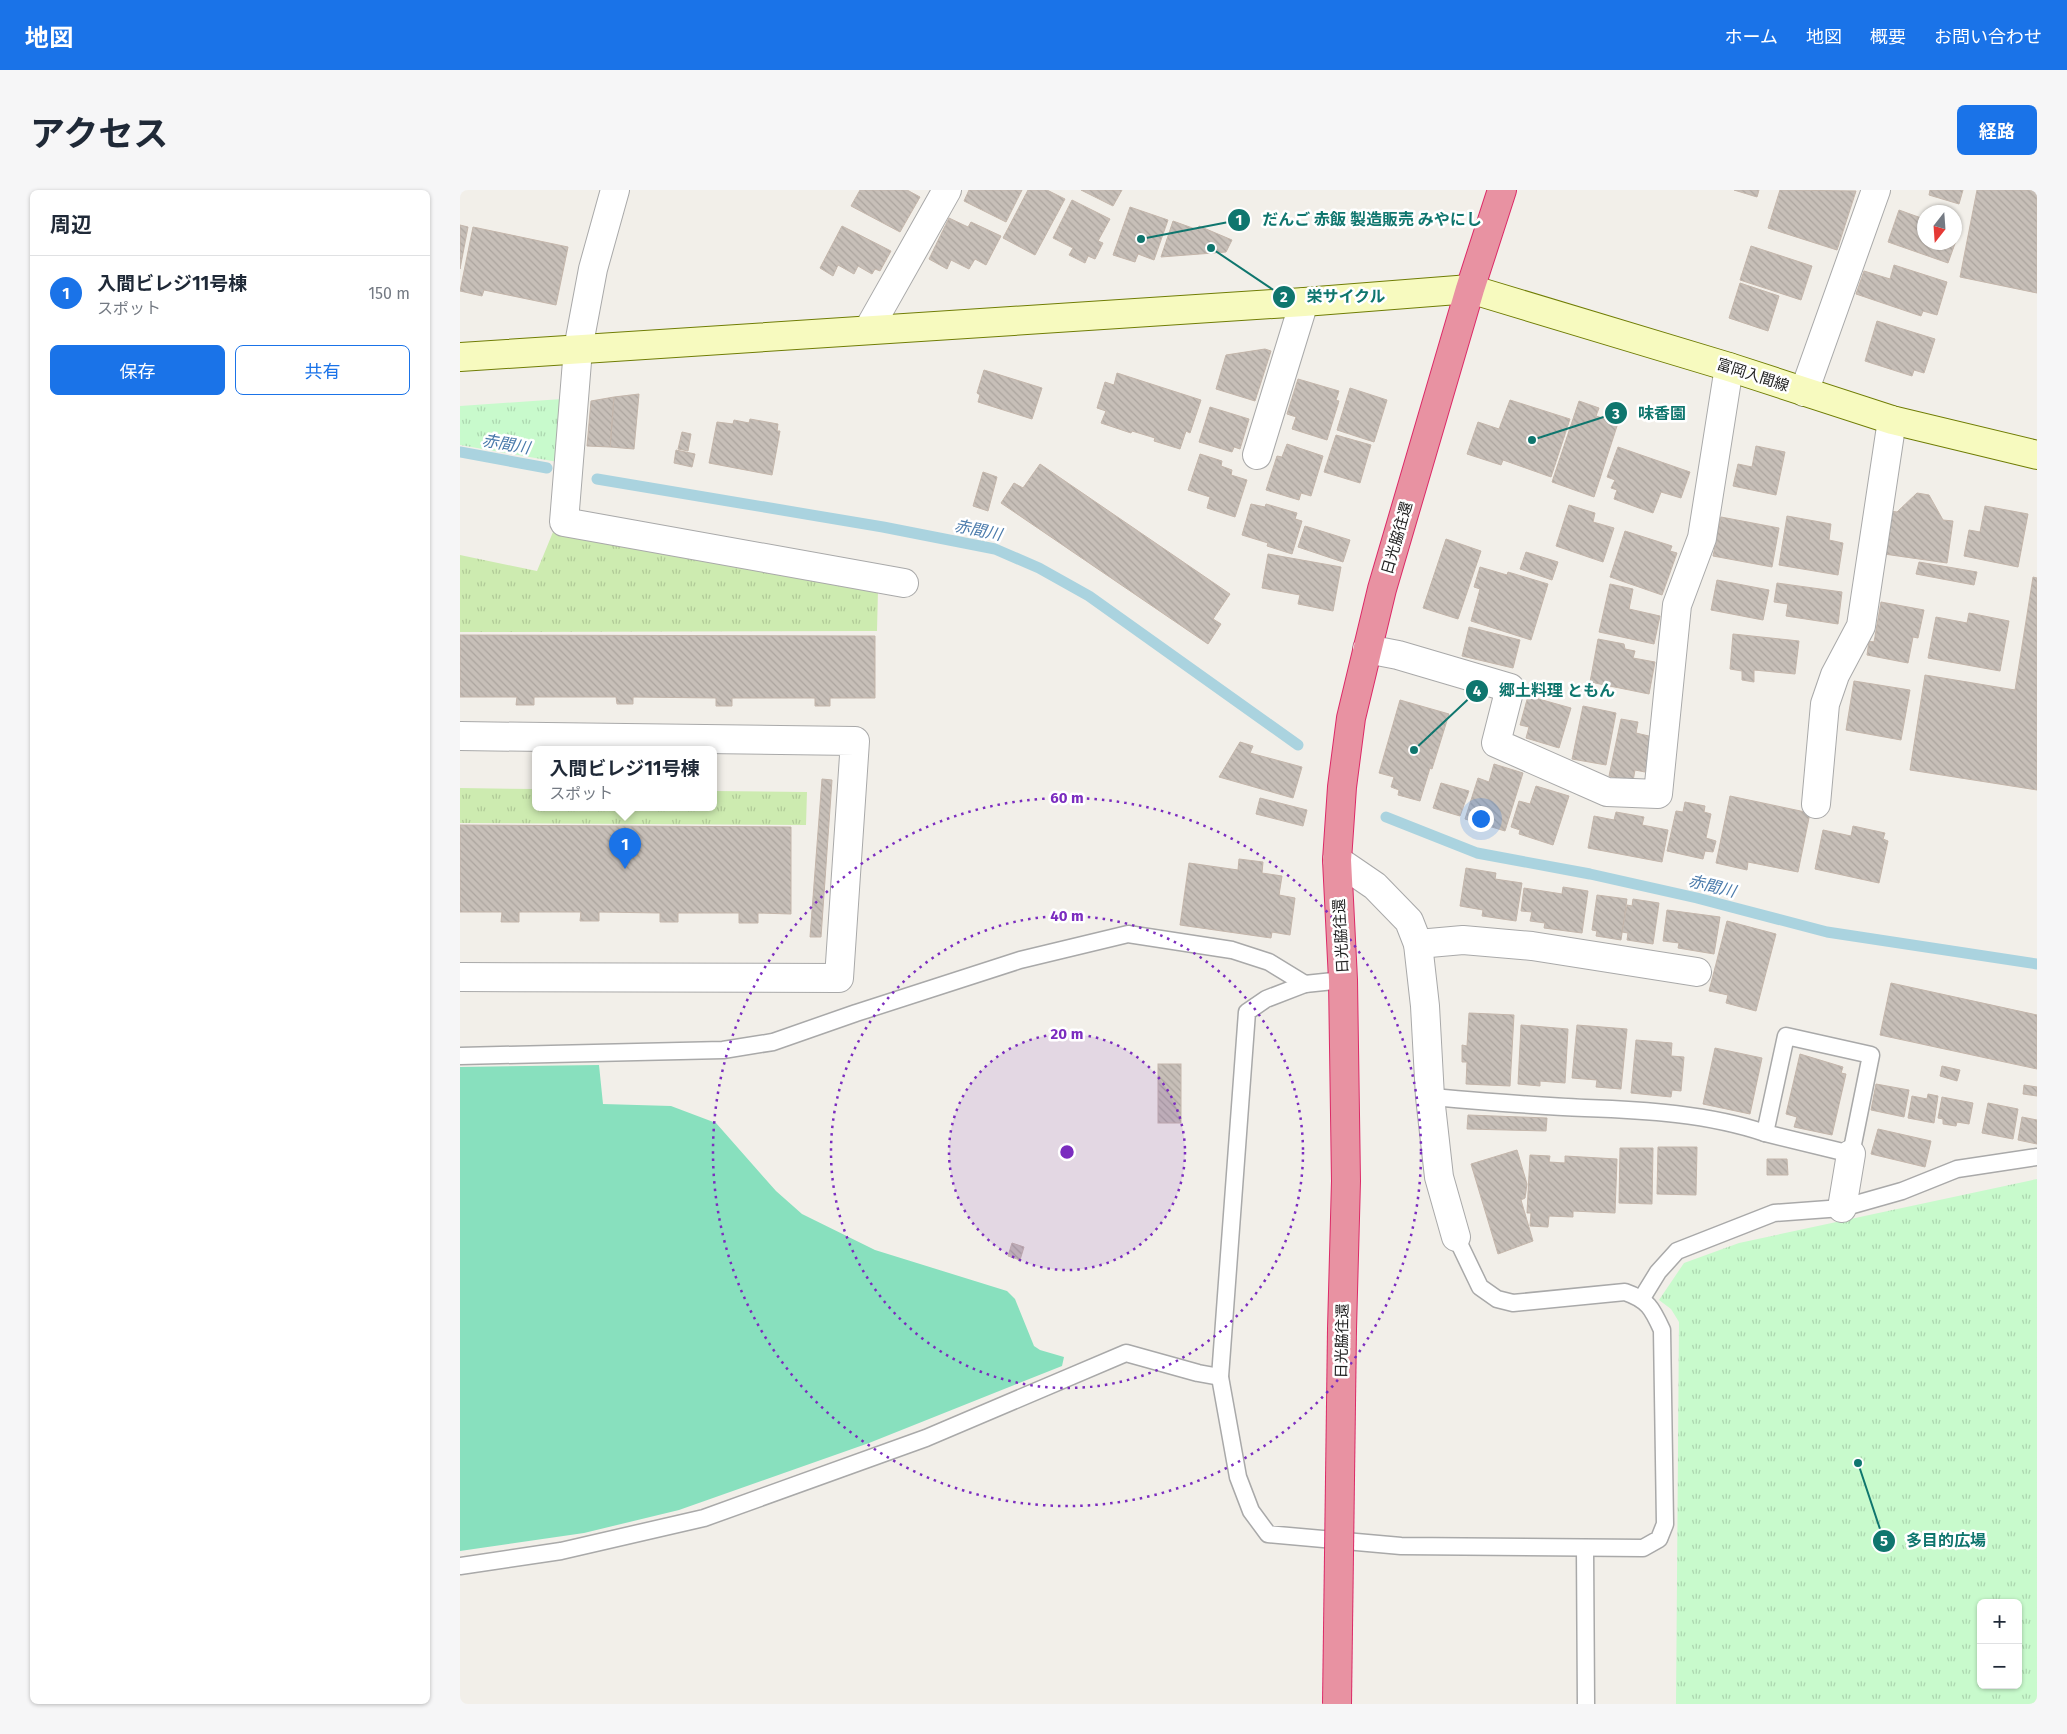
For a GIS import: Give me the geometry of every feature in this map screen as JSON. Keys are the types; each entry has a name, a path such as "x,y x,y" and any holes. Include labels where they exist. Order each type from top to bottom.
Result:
{"highway":[{"name":"日光脇往還","path":"1337,1704 1346,1181 1343,980 1336,860 1342,787 1351,718 1382,589 1470,289 1502,190"}],"street":[{"path":"615,190 593,269 578,349 564,522 904,583"},
{"path":"868,330 947,190"},
{"path":"1804,392 1876,190"},
{"path":"460,357 1304,302 1470,289"},
{"name":"富岡入間線","path":"1470,289 1729,367 1892,420 2037,455"},
{"path":"1257,455 1304,302"},
{"path":"1367,648 1398,655 1510,688 1496,743 1607,792 1658,794 1677,605 1702,538 1729,367"},
{"path":"1816,804 1825,704 1835,675 1861,626 1892,420"},
{"path":"460,736 855,741 839,978 460,977"},
{"path":"1336,860 1375,886 1389,900 1409,921 1418,944 1425,1006 1430,1098 1439,1177 1456,1237"},
{"path":"1418,944 1463,940 1502,943 1587,954 1697,972"},
{"path":"1842,1208 1851,1154"}],"lane":[{"path":"460,1056 723,1050 773,1042 1020,960 1128,934 1232,950 1269,962 1305,984"},
{"path":"1343,980 1305,984 1266,999 1247,1012 1220,1377 1238,1477 1251,1511 1268,1534 1401,1546 1643,1548 1660,1539 1665,1524 1662,1330 1655,1314 1642,1298 1624,1292 1514,1303 1497,1299 1480,1287 1456,1237"},
{"path":"1430,1098 1624,1109 1696,1118 1750,1128 1765,1133 1851,1154 1871,1055 1786,1036 1765,1133"},
{"path":"1642,1298 1658,1272 1677,1251 1774,1213 1842,1208 1902,1191 1957,1169 2037,1157"},
{"path":"460,1566 561,1551 704,1518 926,1438 1126,1353 1198,1373 1220,1377"},
{"path":"1585,1548 1586,1704"}],"green space":[{"path":"562,399 558,462 460,445 460,406"},
{"path":"553,532 878,589 877,631 460,632 460,555 537,571"},
{"path":"460,788 532,789 532,811 717,811 717,791 807,792 806,825 460,823"},
{"path":"599,1065 603,1104 671,1106 716,1123 776,1191 802,1214 875,1250 1007,1291 1015,1299 1034,1346 1040,1350 1064,1357 1062,1366 869,1443 679,1510 584,1533 460,1551 460,1067"},
{"path":"2037,1179 2037,1704 1676,1704 1679,1322 1671,1309 1659,1300 1684,1263 1739,1243"}],"building":[{"path":"860,190 907,190 920,197 900,232 851,206"},
{"path":"969,190 1022,190 1006,222 964,201"},
{"path":"1028,190 1047,190 1065,199 1035,255 1003,238"},
{"path":"1081,190 1122,190 1113,206"},
{"path":"1734,190 1759,190 1757,197"},
{"path":"1780,190 1856,191 1837,250 1768,228"},
{"path":"1930,190 1963,190 1959,204 1929,195"},
{"path":"1977,190 2037,190 2037,293 1960,277"},
{"path":"1072,200 1110,219 1098,241 1103,243 1095,259 1088,256 1085,263 1069,255 1073,248 1053,238"},
{"path":"1130,207 1168,220 1154,260 1138,254 1135,262 1113,255"},
{"path":"1899,210 1917,216 1917,250 1953,250 1948,263 1888,242"},
{"path":"949,218 968,227 971,222 1001,236 986,265 975,259 969,269 951,260 947,269 929,259"},
{"path":"1173,221 1198,230 1199,226 1232,240 1226,252 1161,257"},
{"path":"460,225 468,227 460,269"},
{"path":"842,226 891,251 880,271 875,269 872,274 858,266 854,274 838,265 833,276 820,268"},
{"path":"473,227 568,247 556,305 484,290 482,296 460,291"},
{"path":"1751,246 1812,266 1801,300 1740,280"},
{"path":"1894,265 1947,282 1937,315 1923,311 1921,316 1856,294 1864,271 1890,279"},
{"path":"1740,283 1779,296 1768,331 1729,318"},
{"path":"1877,321 1935,339 1924,373 1914,370 1912,376 1865,361"},
{"path":"1265,349 1271,351 1255,401 1216,389 1226,355"},
{"path":"984,370 1042,388 1032,419 978,402 980,395 977,393"},
{"path":"1117,373 1201,400 1190,433 1186,431 1180,449 1154,441 1155,438 1132,431 1131,433 1101,423 1106,411 1097,408 1105,382 1114,385"},
{"path":"1298,379 1339,391 1336,400 1339,401 1327,440 1292,429 1296,417 1287,414"},
{"path":"1350,388 1387,400 1374,442 1337,430"},
{"path":"639,394 634,449 610,447 614,397"},
{"path":"614,397 610,447 587,446 591,401"},
{"path":"1510,400 1570,419 1551,477 1503,460 1501,465 1467,454 1478,422 1499,429"},
{"path":"1579,401 1599,408 1596,416 1618,423 1594,497 1552,482"},
{"path":"1210,407 1249,419 1240,449 1234,447 1232,452 1199,442"},
{"path":"750,419 778,424 777,431 780,431 772,475 709,463 717,422 733,424 734,420 749,423"},
{"path":"682,432 691,434 688,451 678,449"},
{"path":"1336,435 1371,445 1360,483 1324,472"},
{"path":"1287,444 1323,456 1311,496 1301,493 1299,500 1266,490 1277,456 1282,457"},
{"path":"1756,446 1785,452 1776,495 1733,486 1738,464 1752,467"},
{"path":"1618,447 1690,472 1681,498 1661,492 1653,513 1614,499 1617,490 1611,488 1615,480 1607,477"},
{"path":"676,450 695,454 692,467 674,463"},
{"path":"1200,454 1222,461 1221,466 1232,470 1231,475 1247,480 1235,517 1207,508 1210,497 1188,490"},
{"path":"1040,464 1230,594 1213,619 1221,624 1208,644 1001,503 1014,483 1023,488"},
{"path":"983,472 997,477 988,511 973,506"},
{"path":"1917,493 1929,495 1943,520 1953,521 1947,563 1884,554 1890,511 1897,512"},
{"path":"1251,504 1265,507 1266,504 1297,513 1295,519 1302,521 1292,554 1267,546 1268,543 1242,535"},
{"path":"1569,505 1595,513 1593,522 1614,528 1603,562 1556,546"},
{"path":"1985,506 2028,514 2018,567 1964,556 1969,530 1980,532"},
{"path":"1787,516 1831,524 1829,540 1843,543 1838,575 1779,565"},
{"path":"1721,517 1779,528 1772,567 1713,556"},
{"path":"1305,526 1350,540 1343,562 1298,547"},
{"path":"1625,531 1672,546 1670,551 1677,553 1662,595 1610,577"},
{"path":"1446,539 1481,551 1458,619 1423,608"},
{"path":"1526,552 1558,562 1552,580 1520,569"},
{"path":"1268,554 1341,567 1333,611 1298,604 1300,595 1262,588"},
{"path":"1919,562 1977,572 1974,585 1916,574"},
{"path":"1480,567 1507,575 1508,572 1548,584 1531,640 1471,621 1480,589 1474,587"},
{"path":"2033,577 2037,578 2037,790 1910,770 1925,675 2015,690"},
{"path":"1717,580 1769,590 1763,620 1711,610"},
{"path":"1777,583 1842,592 1838,624 1786,616 1788,604 1774,602"},
{"path":"1610,584 1633,589 1629,609 1660,616 1654,644 1599,632"},
{"path":"1881,602 1924,610 1918,638 1913,637 1908,663 1867,655 1869,641 1874,642"},
{"path":"1969,613 2009,621 2000,671 1928,658 1936,617 1967,623"},
{"path":"1469,627 1520,640 1513,668 1462,656"},
{"path":"1733,634 1799,641 1795,674 1754,670 1754,682 1742,680 1742,671 1730,669"},
{"path":"460,635 875,636 875,698 830,698 830,706 815,706 815,698 732,698 732,706 716,706 716,698 633,697 633,704 617,704 616,697 534,697 534,705 516,705 517,697 460,697"},
{"path":"1598,639 1624,644 1625,649 1635,651 1633,658 1655,662 1649,694 1590,682"},
{"path":"1854,681 1910,690 1901,740 1846,730"},
{"path":"1528,696 1571,708 1559,748 1526,738 1529,727 1520,725"},
{"path":"1400,700 1449,714 1420,801 1398,795 1399,790 1391,787 1394,777 1379,773"},
{"path":"1583,706 1616,713 1606,765 1572,759"},
{"path":"1621,719 1638,722 1636,733 1653,737 1645,772 1635,770 1633,781 1609,776"},
{"path":"1240,742 1253,746 1250,753 1302,767 1293,798 1219,777"},
{"path":"1494,764 1523,773 1505,831 1465,819 1478,778 1489,782"},
{"path":"822,779 832,780 821,937 810,937"},
{"path":"1441,783 1469,791 1460,816 1433,808"},
{"path":"1536,786 1569,796 1553,845 1519,834 1520,830 1511,827 1519,801 1530,804"},
{"path":"1730,796 1810,813 1798,872 1748,862 1747,870 1716,863"},
{"path":"1260,798 1307,810 1303,826 1256,814"},
{"path":"1685,802 1705,806 1704,812 1711,814 1706,838 1716,841 1713,852 1705,851 1703,859 1667,851 1676,811 1683,812"},
{"path":"1616,812 1644,817 1642,825 1668,830 1662,862 1588,848 1594,816 1614,820"},
{"path":"460,825 791,827 791,914 758,913 758,923 739,923 739,913 678,913 678,922 660,922 660,913 599,912 599,921 580,921 581,912 519,912 519,922 501,922 502,912 460,912"},
{"path":"1853,826 1885,833 1883,839 1888,841 1879,883 1815,869 1823,830 1851,836"},
{"path":"1239,859 1263,862 1262,873 1282,876 1279,895 1295,898 1290,935 1272,932 1271,938 1180,925 1189,863 1238,870"},
{"path":"1466,868 1496,873 1495,879 1522,883 1516,921 1482,916 1483,910 1460,906"},
{"path":"1563,887 1588,891 1582,933 1544,928 1545,923 1530,921 1532,912 1521,911 1524,888 1562,894"},
{"path":"1597,895 1627,899 1621,940 1596,936 1597,931 1592,930"},
{"path":"1633,899 1659,903 1653,944 1627,940 1628,933 1622,932 1627,905 1632,906"},
{"path":"1667,910 1720,917 1714,954 1678,948 1679,943 1663,941"},
{"path":"1727,921 1776,934 1756,1011 1726,1003 1728,995 1709,991"},
{"path":"1891,983 2037,1015 2037,1069 1880,1035"},
{"path":"1469,1013 1514,1015 1510,1086 1466,1084 1467,1062 1462,1062 1462,1045 1467,1046"},
{"path":"1521,1025 1568,1029 1565,1083 1540,1081 1540,1086 1518,1084"},
{"path":"1577,1025 1627,1029 1621,1089 1596,1087 1597,1080 1572,1078"},
{"path":"1636,1040 1672,1043 1671,1056 1684,1057 1681,1091 1672,1090 1671,1097 1631,1093"},
{"path":"1715,1048 1762,1058 1750,1114 1703,1104"},
{"path":"1800,1054 1843,1067 1841,1073 1846,1074 1832,1135 1794,1127 1797,1117 1786,1114"},
{"path":"1158,1064 1181,1064 1181,1123 1158,1123"},
{"path":"1942,1066 1960,1070 1957,1081 1940,1076"},
{"path":"1876,1084 1909,1090 1904,1117 1871,1110"},
{"path":"2024,1085 2037,1087 2037,1096 2023,1094"},
{"path":"1928,1094 1938,1096 1934,1123 1908,1118 1912,1096 1927,1099"},
{"path":"1942,1097 1973,1103 1969,1124 1957,1122 1956,1126 1943,1124 1943,1119 1938,1118"},
{"path":"1988,1103 2018,1109 2013,1139 1982,1133"},
{"path":"1468,1115 1547,1118 1546,1131 1467,1129"},
{"path":"2022,1117 2037,1120 2037,1144 2018,1140"},
{"path":"1878,1129 1931,1141 1925,1167 1871,1154"},
{"path":"1658,1147 1697,1147 1696,1195 1657,1194"},
{"path":"1620,1148 1653,1148 1652,1204 1619,1203"},
{"path":"1517,1150 1527,1184 1525,1198 1521,1200 1533,1241 1498,1254 1471,1164"},
{"path":"1530,1155 1550,1156 1549,1162 1565,1163 1565,1156 1617,1159 1615,1213 1573,1211 1573,1217 1549,1216 1548,1227 1530,1226 1531,1213 1527,1213"},
{"path":"1767,1159 1787,1159 1788,1175 1767,1175"},
{"path":"1012,1243 1024,1247 1020,1260 1008,1256"}],"waterway":[{"name":"赤間川","path":"460,452 547,468"},
{"name":"赤間川","path":"597,479 883,527 995,549 1039,568 1089,596 1298,745"},
{"name":"赤間川","path":"1386,817 1477,853 1590,874 1697,898 1827,932 2037,964"}],"place":[{"name":"だんご 赤飯 製造販売 みやにし","path":"1141,239"},
{"name":"栄サイクル","path":"1211,248"},
{"name":"味香園","path":"1532,440"},
{"name":"郷土料理 ともん","path":"1414,750"},
{"name":"入間ビレジ11号棟","path":"625,869"},
{"name":"多目的広場","path":"1858,1463"}]}
